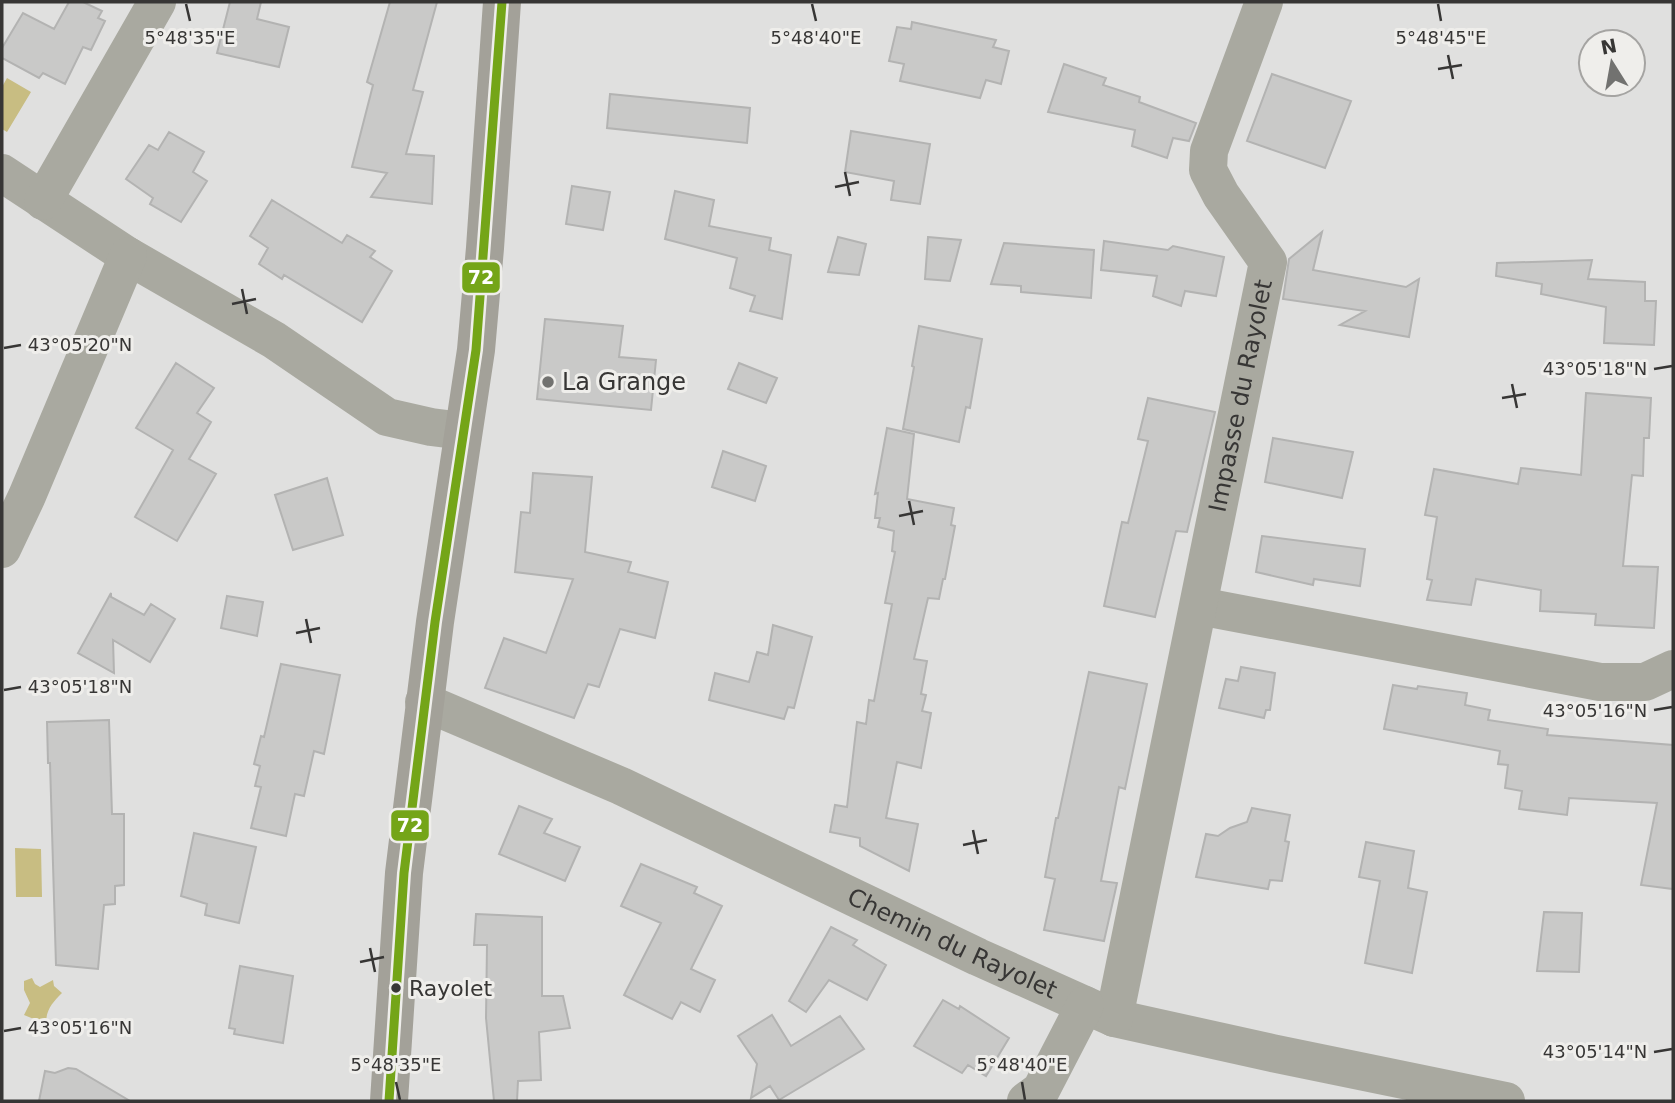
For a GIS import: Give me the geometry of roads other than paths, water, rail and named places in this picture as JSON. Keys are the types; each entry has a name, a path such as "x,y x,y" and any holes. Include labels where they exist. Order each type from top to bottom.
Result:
{"main road":[{"path":"389,1101 404,873 424,702 476,350 502,2"}],"street":[{"path":"43,201 157,2"},
{"name":"Impasse du Rayolet","path":"1026,1101 1041,1090 1100,1012 1199,606 1268,262 1221,195 1208,170 1209,151 1264,2"},
{"path":"2,173 128,256 274,340 387,417 463,431"},
{"path":"2,548 27,496 128,256"},
{"path":"1199,606 1600,682 1645,682 1673,669"},
{"name":"Chemin du Rayolet","path":"424,702 621,786 1100,1012 1272,1053 1506,1101"}],"place":[{"name":"La Grange","path":"548,382"},
{"name":"Rayolet","path":"396,988"}]}
